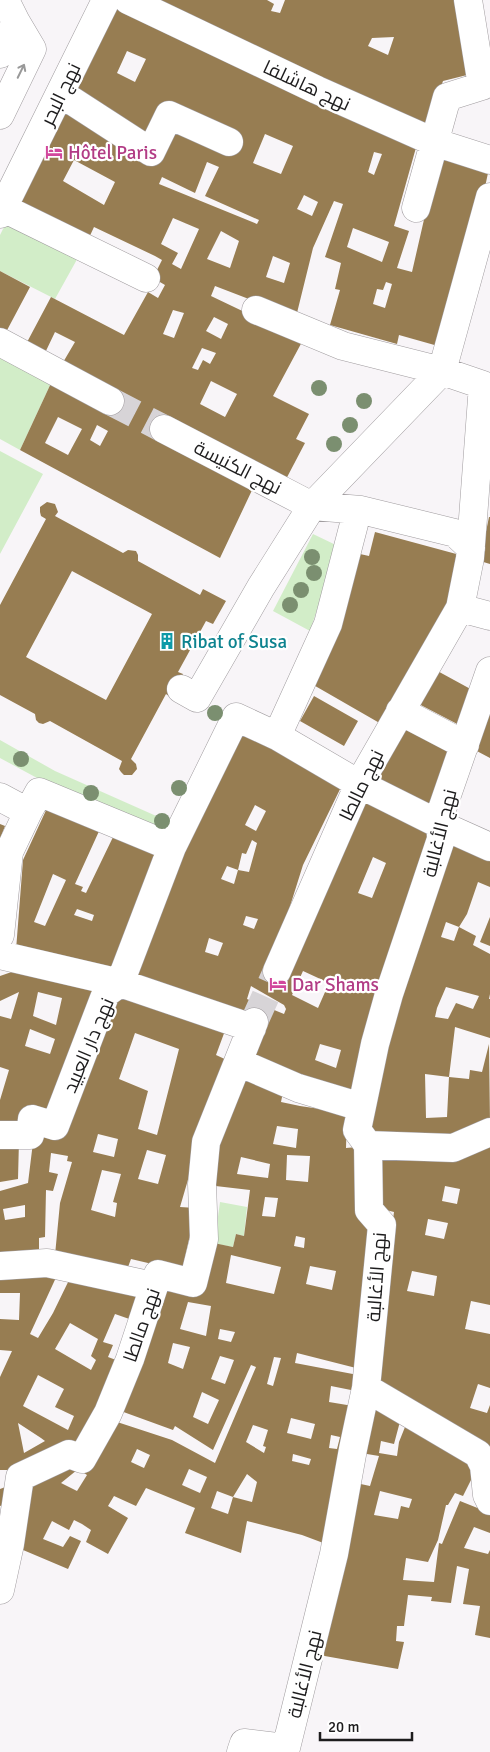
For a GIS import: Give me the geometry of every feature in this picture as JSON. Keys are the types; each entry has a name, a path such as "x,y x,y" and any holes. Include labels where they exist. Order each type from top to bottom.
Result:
{"street":[{"name":"نهج البحر","path":"2,211 106,0"},
{"name":"نهج هاشلفا","path":"128,0 317,90 434,142 490,160"},
{"path":"416,208 447,97 482,86 468,0"},
{"path":"481,0 490,81"},
{"path":"0,54 10,11"},
{"path":"0,115 32,49 10,11"},
{"path":"60,93 151,152 169,115 229,142"},
{"path":"182,689 197,698 261,588 312,506 442,371 490,197"},
{"path":"2,211 146,278"},
{"path":"256,310 343,346 442,371"},
{"path":"0,342 110,401"},
{"name":"نهج مالطا","path":"277,971 359,784 460,608 471,548 483,385 442,371"},
{"name":"نهج الكنيسة","path":"164,429 312,506"},
{"path":"312,506 362,510 455,533 471,548"},
{"path":"354,524 328,624 277,736 359,784 490,847"},
{"path":"460,608 490,616"},
{"name":"نهج الأغالبة","path":"285,1750 334,1554 366,1388 382,1225 369,1210 368,1145 357,1130 361,1107 388,994 441,839 440,815 490,671"},
{"path":"400,711 465,746"},
{"name":"نهج دار العبيد","path":"0,1135 30,1135 32,1120 55,1126 106,993 120,983 172,847 236,716 277,736"},
{"path":"0,935 9,852 39,792 172,847"},
{"path":"0,797 28,812"},
{"path":"0,955 120,983"},
{"name":"نهج مالطا","path":"0,1590 10,1544 10,1478 69,1454 82,1459 108,1413 126,1368 158,1274 193,1283 204,1239 202,1184 206,1142 253,1025 120,983"},
{"path":"238,1062 298,1088 361,1107"},
{"path":"368,1145 453,1148 490,1132"},
{"path":"0,1266 47,1262 153,1286"},
{"path":"366,1388 478,1454 484,1466 487,1495 490,1500"},
{"path":"241,1752 244,1743 285,1750"}],"green space":[{"path":"8,219 80,254 55,299 0,271 0,235"},
{"path":"0,355 52,381 20,450 0,439"},
{"path":"0,451 43,474 0,554"},
{"path":"313,534 338,546 310,631 273,611"},
{"path":"0,740 55,771 172,823 166,834 50,785 0,758"},
{"path":"220,1202 247,1207 244,1236 236,1234 233,1247 217,1244 216,1231"}],"building":[{"path":"146,0 267,0 274,4 271,11 280,13 285,0 456,0 467,75 443,81 429,121 418,125","holes":["394,37 388,55 368,46 372,38"]},
{"path":"112,2 417,144 394,226 409,231 397,268 412,272 439,154 488,173 478,220 438,346 399,335 397,344 330,325 340,290 335,289 341,263 325,257 343,204 334,201 313,248 296,317 215,286 211,296 303,340 273,396 309,414 296,439 305,443 284,483 254,486 220,558 20,450 52,381 75,342 55,332 44,355 25,346 51,297 124,335 148,292 158,298 165,285 153,278 162,260 155,256 94,227 87,242 10,203 61,103 144,156 169,104 152,139 68,89","holes":["127,51 146,59 135,82 117,73","265,134 293,146 281,174 253,163","374,152 382,154 374,175 368,172","74,160 115,182 104,205 63,181","207,162 219,167 205,196 259,220 257,224 159,184 162,177 195,193","304,195 318,202 312,216 297,209","173,218 199,229 181,269 172,264 178,253 161,244","353,228 389,242 382,262 347,247","221,231 239,241 230,268 207,259","273,256 290,263 284,283 266,277","386,282 392,284 385,308 373,304 377,289 383,290","173,310 184,313 174,338 163,334","214,317 228,324 221,339 206,331","202,348 216,353 210,364 203,360 198,370 192,368","211,381 237,394 225,417 200,404","58,417 82,429 68,455 45,443","97,425 108,431 100,446 90,440"]},
{"path":"0,271 30,287 5,334 0,332"},
{"name":"Ribat of Susa","path":"47,502 55,504 58,512 55,516 123,553 128,550 136,551 138,561 200,595 203,589 226,601 213,624 206,621 178,672 183,674 170,697 166,694 131,759 136,764 137,769 132,775 124,775 121,772 119,769 122,761 50,721 43,724 39,723 36,720 35,714 0,695 0,605 46,519 41,516 40,507","holes":["72,571 152,614 106,700 26,657"]},
{"path":"490,517 490,564 480,561"},
{"path":"375,532 460,555 447,605 383,725 310,683 360,554 369,556"},
{"path":"432,668 476,692 463,727 413,701"},
{"path":"314,696 358,721 344,746 300,721"},
{"path":"490,702 490,758 473,749"},
{"path":"400,727 458,754 433,814 369,783"},
{"path":"242,729 344,781 303,865 280,938 364,794 433,826 357,1097 248,1056 264,1022 129,974 173,862","holes":["255,805 266,811 256,831 245,825","252,840 257,843 249,872 238,870 242,853 246,854","373,857 386,863 372,898 358,893","227,866 238,870 234,884 221,879","246,916 258,919 254,929 243,925","209,938 223,943 218,956 205,952","303,971 329,983 318,1008 292,995","251,986 284,1005 286,1009 284,1014 247,999","320,1044 341,1050 336,1068 315,1060"]},
{"path":"48,806 100,829 75,884 83,887 81,891 86,893 114,835 160,856 114,978 16,950 23,860","holes":["53,874 66,880 45,926 34,922","77,909 94,915 92,921 74,915"]},
{"path":"0,824 5,826 0,839"},
{"path":"460,841 490,859 490,887 478,882 467,914 459,927 476,936 473,945 490,954 490,1038 455,1027 449,1077 469,1079 470,1070 482,1072 489,1044 490,1124 465,1135 375,1136 366,1129 381,1044 451,846","holes":["446,922 459,927 454,941 441,937","446,987 479,996 473,1009 456,1003 448,1019 435,1017","425,1074 449,1077 447,1117 426,1118"]},
{"path":"490,917 490,946 480,942"},
{"path":"26,967 94,987 50,1116 25,1108 24,1129 0,1129 0,1100 9,1070 0,1067 0,1016 11,1019 19,992 0,1001 0,976","holes":["38,992 62,998 56,1025 33,1016","30,1029 55,1039 50,1054 25,1046"]},
{"path":"117,997 177,1012 226,1028 216,1055 229,1061 197,1149 180,1207 196,1208 182,1271 131,1259 125,1275 55,1255 60,1203 72,1162 67,1161 68,1156 51,1153 49,1172 58,1174 53,1191 46,1190 45,1237 39,1238 39,1257 0,1260 0,1191 28,1183 35,1126 58,1131","holes":["135,1033 179,1049 157,1135 138,1129 148,1091 119,1079","98,1134 118,1139 114,1157 93,1152","147,1150 166,1155 158,1184 138,1179","102,1170 121,1174 113,1202 117,1203 115,1217 91,1210","25,1205 25,1217 5,1220 3,1209"]},
{"path":"239,1073 284,1087 281,1102 347,1113 346,1148 357,1147 373,1228 360,1369 297,1353 295,1363 358,1375 356,1391 331,1386 329,1402 353,1406 326,1544 302,1535 247,1521 241,1553 185,1533 195,1508 146,1488 136,1506 114,1496 108,1506 128,1518 108,1554 86,1542 91,1530 74,1520 69,1530 52,1521 43,1539 63,1547 70,1536 81,1541 68,1569 16,1547 27,1481 69,1459 77,1470 61,1483 77,1491 87,1475 81,1471 111,1420 172,1440 215,1463 256,1367 251,1365 213,1450 175,1426 173,1430 118,1410 161,1279 197,1287 209,1242 233,1247 236,1234 244,1236 250,1190 207,1185","holes":["277,1126 298,1129 296,1148 273,1144","287,1155 310,1156 308,1182 286,1180","241,1157 270,1164 268,1178 237,1174","265,1197 278,1198 275,1217 262,1216","296,1236 305,1238 304,1248 294,1246","231,1255 281,1267 274,1294 226,1283","310,1266 336,1271 332,1290 306,1284","188,1302 211,1306 206,1336 180,1329","220,1329 235,1332 231,1342 218,1339","173,1343 190,1347 183,1369 168,1363","220,1356 234,1360 225,1384 211,1379","274,1357 281,1358 273,1386 267,1384","202,1392 219,1400 208,1424 193,1417","291,1418 315,1424 311,1439 287,1433","253,1425 268,1430 263,1446 266,1447 264,1453 246,1442","331,1435 340,1437 337,1449 329,1448","137,1449 150,1455 144,1468 131,1462","293,1454 311,1459 309,1465 292,1461","189,1469 207,1477 200,1493 182,1485","247,1474 257,1482 252,1502 233,1497","217,1491 233,1497 228,1514 211,1508"]},
{"path":"0,1140 19,1140 18,1179 0,1182"},
{"path":"490,1146 490,1305 471,1301 465,1329 490,1334 490,1388 478,1384 470,1408 487,1413 490,1405 490,1453 372,1378 394,1212 378,1208 377,1152","holes":["445,1186 460,1189 457,1204 442,1201","428,1219 448,1223 444,1239 425,1235","412,1271 437,1276 434,1296 407,1291"]},
{"path":"59,1271 30,1334 38,1338 71,1276 144,1293 135,1321 115,1314 103,1342 113,1345 108,1357 124,1363 82,1446 15,1470 0,1470 0,1377 12,1351 0,1350 0,1319 19,1320 20,1293 0,1293 0,1272","holes":["70,1323 98,1339 91,1356 96,1360 91,1370 55,1349","38,1375 64,1389 55,1407 74,1416 68,1430 23,1406","18,1423 45,1441 24,1453"]},
{"path":"370,1400 402,1414 394,1444 381,1441 379,1453 397,1456 399,1442 407,1422 478,1466 463,1496 455,1493 448,1505 446,1505 438,1540 428,1562 406,1558 403,1580 434,1582 439,1543 442,1544 460,1501 490,1513 490,1533 474,1527 464,1548 488,1554 490,1550 490,1638 475,1635 480,1606 463,1604 469,1569 457,1566 451,1603 431,1601 432,1597 408,1595 404,1626 397,1626 396,1641 404,1642 398,1669 319,1655 356,1483 370,1486 379,1456 361,1453","holes":["380,1491 412,1499 409,1508 401,1506 398,1519 374,1515"]},
{"path":"11,1485 13,1502 0,1506 0,1489"}],"tunnel":[{"path":"110,401 164,429"},
{"path":"254,1022 277,971"}],"place":[{"name":"Hôtel Paris","path":"54,152"},
{"name":"Ribat of Susa","path":"167,641"},
{"name":"Dar Shams","path":"278,984"}]}
